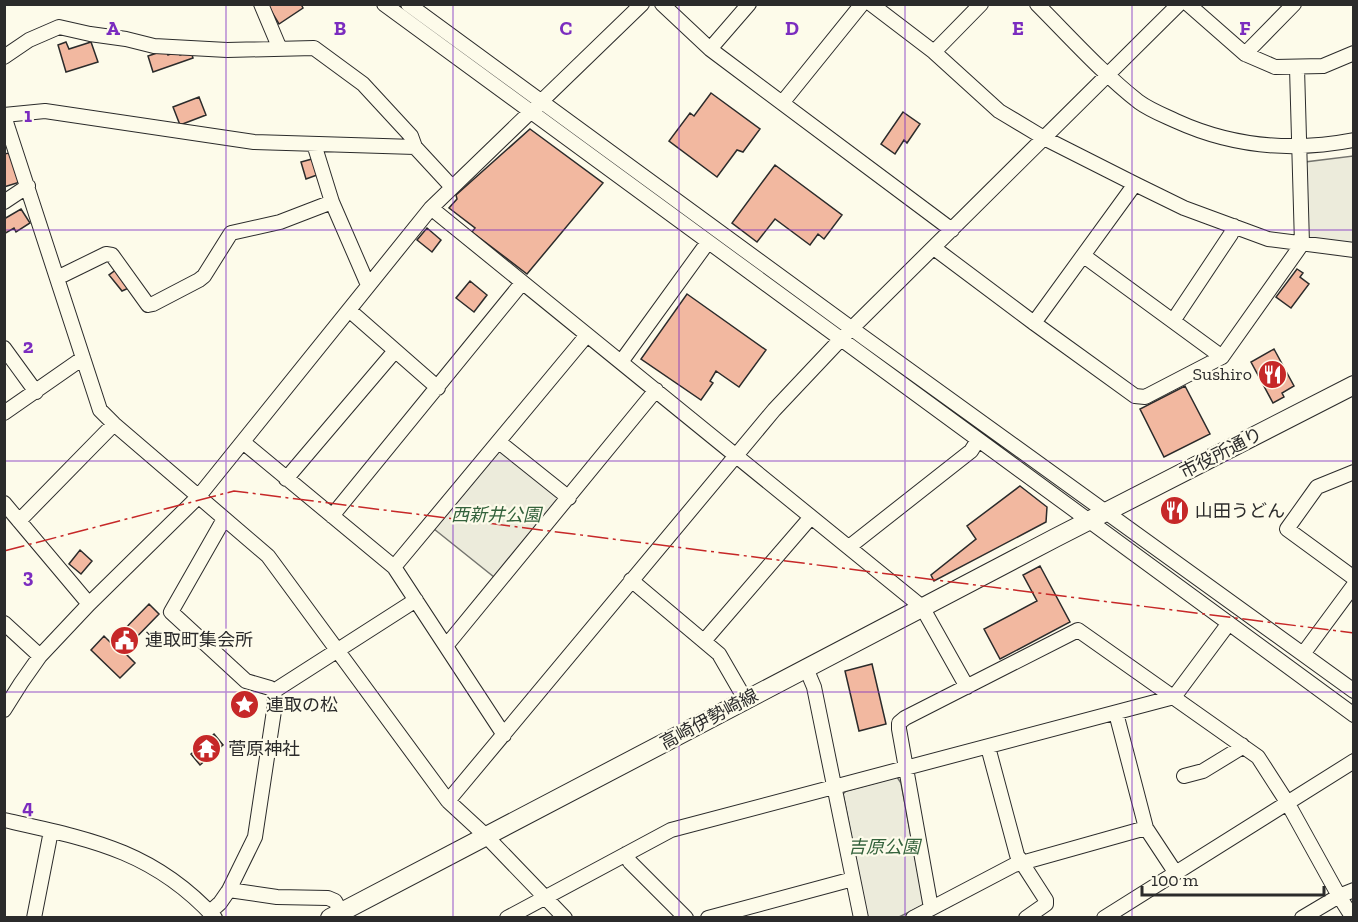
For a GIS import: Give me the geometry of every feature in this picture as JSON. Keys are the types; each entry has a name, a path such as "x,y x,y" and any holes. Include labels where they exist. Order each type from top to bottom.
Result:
{"main road":[{"name":"市役所通り","path":"1088,521 1353,385"},
{"name":"高崎伊勢崎線","path":"336,915 1088,521"}],"street":[{"path":"261,4 280,49"},
{"path":"384,4 1353,715"},
{"path":"408,4 1353,691"},
{"path":"4,710 40,656 88,604 199,496 431,207 642,4"},
{"path":"662,4 710,49 952,230"},
{"path":"710,49 749,4"},
{"path":"782,103 862,4"},
{"path":"871,4 934,52 999,111 1044,138 1184,208 1268,239 1353,250"},
{"path":"934,52 981,4"},
{"path":"1037,4 1108,75 1141,103 1190,127 1247,144 1300,147 1353,140"},
{"path":"448,801 774,410 841,339 1179,4"},
{"path":"1188,4 1245,54 1275,67 1323,66 1353,53"},
{"path":"1245,54 1294,4"},
{"path":"4,57 29,40 59,27 154,46 227,50 314,48 363,84 411,136 415,147 452,187"},
{"path":"934,248 1135,396 1145,397 1222,357 1302,244 1297,68"},
{"path":"415,147 254,142 45,111 4,115 59,277 100,410 268,556 448,801 486,836 565,918"},
{"path":"314,144 332,202 368,285"},
{"path":"1034,323 1135,184"},
{"path":"4,202 28,186"},
{"path":"59,277 106,254 112,255 148,304 153,304 204,276 231,233 280,222 332,202"},
{"path":"431,207 922,607 966,687"},
{"path":"1173,321 1234,226"},
{"path":"621,362 708,242"},
{"path":"1084,256 1222,357"},
{"path":"332,516 522,283"},
{"path":"349,310 394,352 438,388"},
{"path":"394,567 587,335"},
{"path":"4,348 36,392"},
{"path":"286,478 394,352"},
{"path":"4,413 83,358"},
{"path":"446,646 656,390"},
{"path":"19,521 114,424"},
{"path":"849,548 971,451 978,440"},
{"path":"243,442 394,567 504,735"},
{"path":"499,442 569,498"},
{"path":"1353,472 1317,487 1287,529 1353,578"},
{"path":"4,503 88,604"},
{"path":"704,641 811,517"},
{"path":"4,820 109,845 134,856 173,879 213,915 229,890 255,837 275,704 274,692 270,688 246,681 171,612 224,519"},
{"path":"631,580 724,659 745,699"},
{"path":"1303,654 1353,585"},
{"path":"274,692 416,600"},
{"path":"4,623 40,656"},
{"path":"507,918 671,831 1174,697 1229,623"},
{"path":"931,908 899,723 1078,630 1258,757 1287,802 1353,918"},
{"path":"806,668 814,687 861,918"},
{"path":"1116,713 1146,828 1175,872"},
{"path":"1184,776 1203,771 1242,745"},
{"path":"988,747 1017,855 1046,900 1046,904 1026,918"},
{"path":"1104,918 1353,761"},
{"path":"913,918 1022,862 1146,828"},
{"path":"34,918 51,831"},
{"path":"626,854 630,861 686,918"},
{"path":"708,918 853,879"},
{"path":"229,890 277,897 328,898 335,901 336,915"},
{"path":"1302,918 1341,899 1353,890"}],"green space":[{"path":"1353,156 1353,244 1308,239 1305,162"},
{"name":"西新井公園","path":"499,451 505,451 560,499 494,577 434,529"},
{"name":"吉原公園","path":"897,777 901,783 924,905 899,917 867,917 843,794 846,791"}],"building":[{"path":"267,4 301,4 303,8 279,24"},
{"path":"66,42 69,49 91,42 98,62 66,72 58,45"},
{"path":"166,50 168,55 178,51 180,55 191,51 193,58 153,72 148,56"},
{"path":"711,93 760,129 743,152 737,150 717,177 669,141 690,113 694,116"},
{"path":"199,97 206,115 180,125 173,107"},
{"path":"903,112 920,124 907,143 904,140 895,154 881,144"},
{"path":"530,129 603,183 527,274 472,232 475,228 449,208 457,199 456,195"},
{"path":"9,153 20,182 4,187 4,154"},
{"path":"312,159 317,175 306,179 301,162"},
{"path":"775,165 842,215 824,239 818,234 810,245 775,219 757,242 732,223"},
{"path":"21,209 30,223 16,232 14,228 4,234 4,219"},
{"path":"427,228 441,240 432,252 417,240"},
{"path":"117,269 131,287 122,291 109,275"},
{"path":"1297,269 1303,273 1300,277 1309,284 1291,308 1276,297"},
{"path":"470,281 487,295 474,312 456,298"},
{"path":"687,294 766,350 739,387 716,371 710,381 713,383 701,400 641,359"},
{"name":"Sushiro","path":"1274,349 1294,386 1282,393 1284,397 1273,403 1251,362"},
{"path":"1185,386 1210,434 1164,457 1140,409"},
{"path":"1020,486 1047,507 1046,522 934,581 931,575 976,539 967,526"},
{"path":"80,550 92,561 81,574 69,564"},
{"path":"1040,566 1070,622 1000,659 984,629 1037,601 1023,575"},
{"name":"連取町集会所","path":"149,604 159,614 123,651 135,663 120,678 91,650 104,636 111,643"},
{"path":"872,664 886,724 859,731 845,671"},
{"name":"菅原神社","path":"214,734 223,745 200,765 191,754"}],"power":[{"path":"4,551 234,491 1354,633"}],"place":[{"name":"Sushiro","path":"1273,374"},
{"name":"山田うどん","path":"1174,511"},
{"name":"連取町集会所","path":"124,640"},
{"name":"連取の松","path":"245,705"},
{"name":"菅原神社","path":"207,749"}]}
